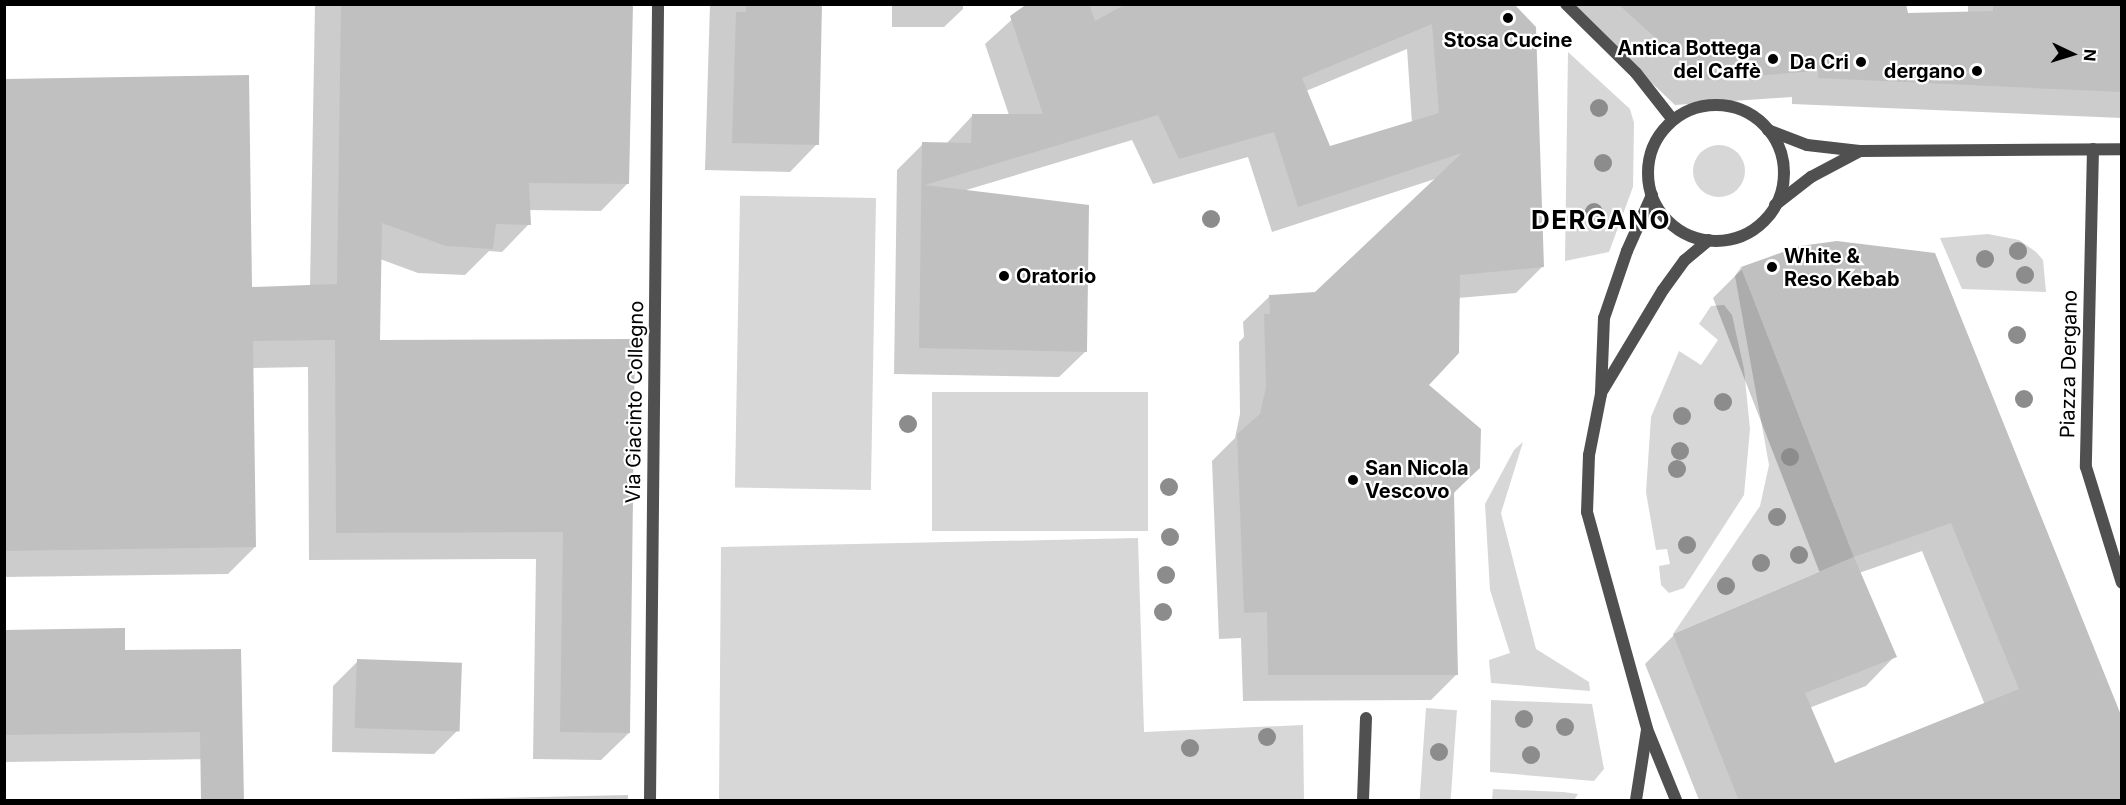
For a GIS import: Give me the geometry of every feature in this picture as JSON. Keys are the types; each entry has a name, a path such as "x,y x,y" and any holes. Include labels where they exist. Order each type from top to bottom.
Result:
{"street":[{"name":"Via Giacinto Collegno","path":"650,801 658,4"},
{"path":"1566,4 1636,73 1673,120"},
{"path":"1709,240 1677,228 1660,211 1652,195 1648,179 1651,154 1673,120 1697,108 1723,106 1748,114 1768,130 1807,145 1860,151 2121,149"},
{"path":"1768,130 1783,166 1775,205"},
{"name":"Piazza Dergano","path":"2094,149 2086,467 2120,576"},
{"path":"1600,394 1663,290 1685,260 1709,240 1748,232 1775,205 1811,177 1860,151"},
{"path":"1652,195 1627,251 1604,318 1600,394 1589,455 1587,512 1647,729 1676,801"},
{"path":"1364,801 1366,718"},
{"path":"1636,801 1647,729"}],"shaded area":[{"path":"1568,52 1630,109 1634,123 1633,187 1609,252 1565,261"},
{"path":"1714,145 1724,145 1738,152 1745,171 1738,190 1724,197 1714,197 1704,193 1697,186 1693,176 1693,166 1697,156 1704,149"},
{"path":"740,196 876,198 871,490 735,488"},
{"path":"1988,234 2019,240 2036,252 2043,260 2046,292 1962,289 1940,238"},
{"path":"1741,267 1854,557 1673,634 1760,506 1769,465 1735,276"},
{"path":"1724,305 1732,315 1744,369 1750,429 1744,495 1684,588 1669,593 1661,585 1659,566 1670,564 1667,549 1656,550 1646,492 1651,417 1679,351 1701,365 1718,340 1699,324 1711,306"},
{"path":"932,392 1148,392 1148,531 932,531"},
{"path":"1523,442 1501,513 1536,649 1589,682 1590,691 1491,683 1489,660 1510,653 1490,590 1485,504 1514,450"},
{"path":"1138,538 1144,732 1303,725 1304,800 719,800 721,547"},
{"path":"1491,700 1592,704 1604,769 1594,781 1490,772"},
{"path":"1426,708 1457,710 1451,800 1420,800"},
{"path":"1493,789 1578,794 1574,800 1492,800"}],"building":[{"path":"341,4 633,4 629,184 529,183 531,225 496,224 493,249 446,246 382,223 380,340 635,339 630,733 560,732 563,532 336,533 335,340 253,341 256,547 4,551 4,79 249,75 252,287 337,284"},
{"path":"746,4 822,4 819,145 732,143 736,12 746,12"},
{"path":"1027,4 1089,4 1095,21 1126,4 1514,4 1536,27 1544,267 1460,275 1459,353 1429,385 1481,429 1480,468 1454,492 1458,675 1268,675 1267,612 1244,613 1237,434 1260,414 1266,387 1264,314 1270,314 1269,295 1315,292 1462,153 1298,207 1274,132 1179,159 1158,115 925,185 1089,205 1087,352 919,348 922,142 971,143 972,114 1043,114 1010,16","holes":["1432,24 1439,113 1330,146 1302,78"]},
{"path":"1618,4 1906,4 1908,13 1993,11 1993,4 2121,4 2121,92 1818,78 1818,71 1702,80"},
{"path":"1837,241 1935,253 2121,715 2121,801 1739,801 1673,634 1854,557 1741,267 1800,246","holes":["1951,523 2019,689 1835,763 1805,693 1897,657 1854,557"]},
{"path":"125,628 125,650 241,649 244,801 201,801 200,732 4,735 4,630"},
{"path":"357,659 462,663 460,732 355,728"}],"place":[{"name":"Stosa Cucine","path":"1508,18"},
{"name":"Antica Bottega del Caffè","path":"1773,59"},
{"name":"Da Cri","path":"1861,62"},
{"name":"dergano","path":"1977,71"},
{"name":"White & Reso Kebab","path":"1772,267"},
{"name":"Oratorio","path":"1004,276"},
{"name":"San Nicola Vescovo","path":"1353,480"}],"district":[{"name":"DERGANO","path":"1601,220"}]}
